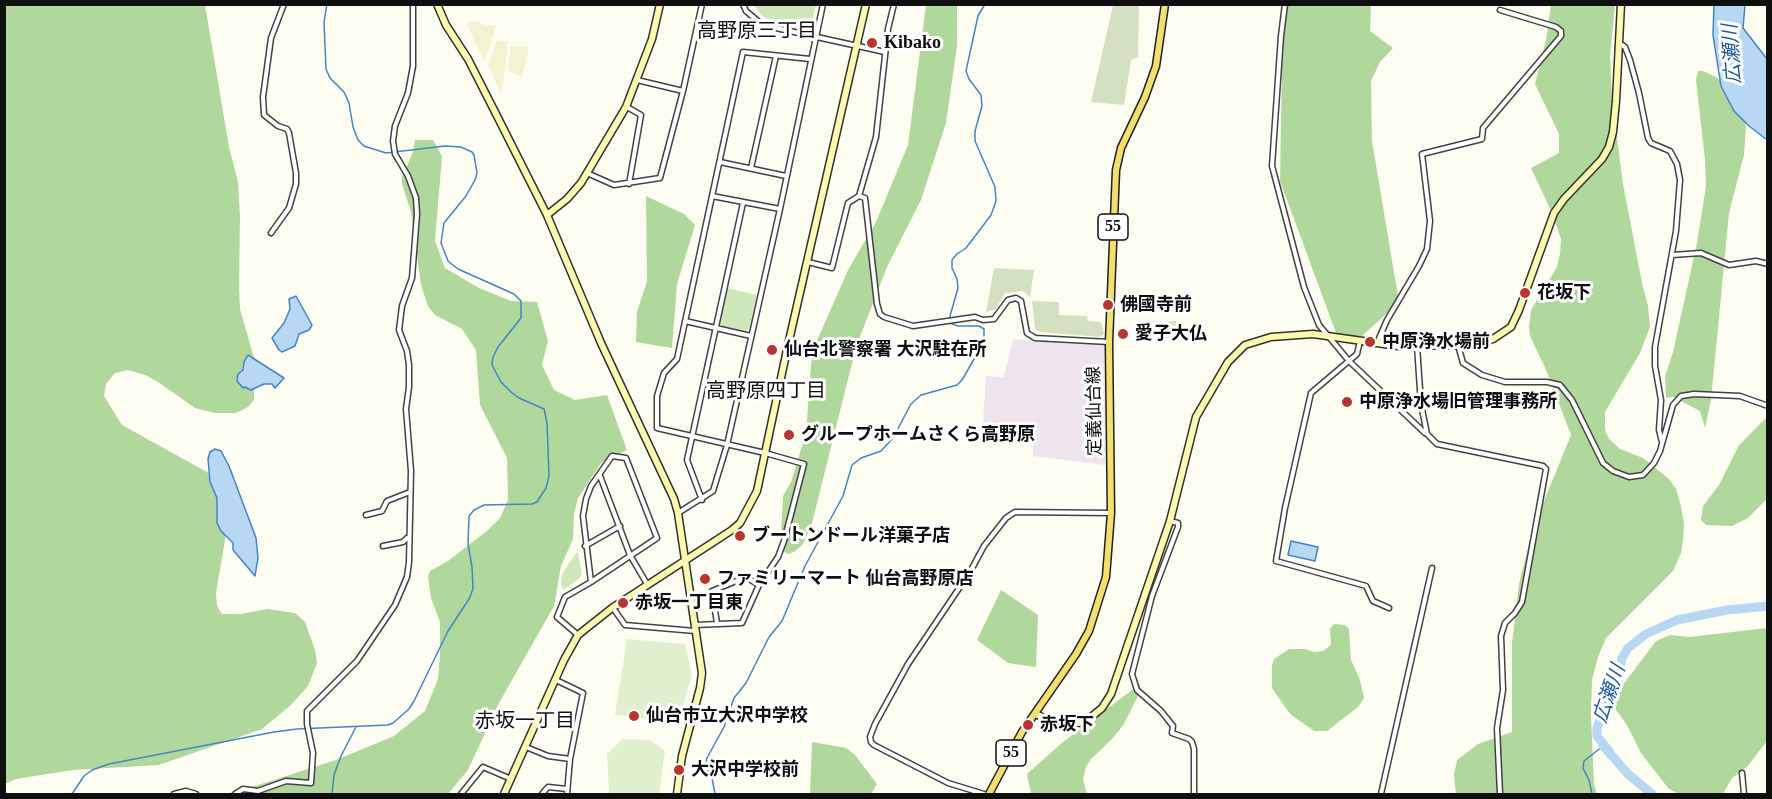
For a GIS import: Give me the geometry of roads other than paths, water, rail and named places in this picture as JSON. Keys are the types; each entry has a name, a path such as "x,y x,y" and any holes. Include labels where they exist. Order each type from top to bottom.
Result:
{"main road":[{"name":"定義仙台線","path":"989,795 1022,732 1076,654 1094,618 1106,577 1111,513 1109,342 1116,170 1122,148 1156,66 1165,4"}],"street":[{"path":"271,233 289,208 296,184 289,133 287,129 278,126 264,115 263,97 271,38 284,4"},
{"path":"235,795 243,789 258,791 286,781 311,783 314,753 306,721 307,711 357,661 395,605 407,577 410,492 406,409 409,365 407,351 399,330 402,306 412,278 417,214 416,198 395,151 395,126 408,93 412,66 413,4"},
{"path":"437,4 446,25 468,59 547,215 602,343 674,499 702,673 682,756 677,795"},
{"path":"547,215 567,199 587,173 626,107 652,39 660,4"},
{"path":"587,173 614,184 628,184 660,178 683,91 702,4"},
{"path":"743,4 759,22 776,28 885,52"},
{"path":"678,513 713,491 727,445 823,4"},
{"path":"504,795 555,680 578,635 612,608 740,523 758,491 866,4"},
{"path":"808,262 832,268 848,203 859,195 876,137 885,52 894,4"},
{"path":"1285,4 1272,166 1304,287 1319,325 1349,361 1437,444 1543,466 1546,469 1522,602 1505,623 1501,636 1503,690 1497,728 1500,795"},
{"path":"1036,714 1053,723 1079,723 1102,708 1111,694 1170,521 1196,417 1228,362 1245,345 1264,338 1329,335 1398,346 1476,344 1493,339 1511,327 1554,213 1564,199 1602,159 1608,147 1613,132 1615,111 1621,4"},
{"path":"1377,343 1387,320 1427,249 1430,221 1422,154 1482,140 1483,128 1561,36 1561,31 1556,27 1500,10"},
{"path":"1619,43 1625,47 1630,60 1648,138 1651,143 1670,150 1677,164 1681,191 1655,346 1655,366 1661,400 1659,430 1663,443"},
{"path":"612,608 625,625 695,628 742,623 759,585 778,557 784,541 804,464 657,428 656,408 664,373 677,359 743,52 810,59"},
{"path":"751,168 776,56"},
{"path":"637,80 683,91"},
{"path":"626,107 641,115 628,184"},
{"path":"720,162 786,176"},
{"path":"859,195 865,198 875,294 880,314 895,322 914,326 975,317 983,320 994,319 1008,300 1016,298 1021,301 1027,333 1035,338 1109,342"},
{"path":"712,196 780,209"},
{"path":"702,500 687,460 744,202"},
{"path":"1672,255 1701,253 1729,265 1756,261 1767,264"},
{"path":"685,321 751,336"},
{"path":"1360,341 1356,354 1311,393 1285,508 1276,561 1366,586 1372,601 1389,608"},
{"path":"1417,345 1421,404 1427,434"},
{"path":"1458,345 1463,363 1482,375 1505,382 1552,382 1564,389 1572,400 1600,459 1613,471 1629,477 1643,475 1654,463 1663,443 1673,405 1682,396 1694,394 1740,396 1767,406"},
{"path":"578,635 557,617 565,597 591,582 657,538 626,458 612,456 591,486 586,500 583,516 591,582"},
{"path":"600,475 630,555 647,585"},
{"path":"366,515 382,511 387,501 410,492"},
{"path":"984,795 948,783 874,745 870,737 875,724 908,664 970,572 984,546 1006,518 1015,512 1111,513"},
{"path":"1170,521 1178,523 1178,526 1149,604 1132,674 1137,690 1161,711 1173,726 1172,733 1192,742 1194,795"},
{"path":"585,546 620,526"},
{"path":"383,546 406,541 410,532"},
{"path":"1381,795 1432,568"},
{"path":"717,624 712,591 746,577 759,585"},
{"path":"542,795 548,787 568,792 570,759 583,693 555,680"},
{"path":"526,747 548,756 570,759"},
{"path":"461,795 483,767 511,778"},
{"path":"1742,773 1744,795"},
{"path":"174,795 186,791 196,795"}],"water":[{"path":"1714,5 1745,5 1743,28 1767,59 1767,140 1734,111 1721,86 1713,35"},
{"path":"296,296 312,325 309,330 299,334 295,346 282,352 272,338 284,323 290,309 289,299"},
{"path":"248,355 284,378 275,388 272,384 264,384 251,390 243,388 237,381 238,374 243,370"},
{"path":"215,449 221,451 229,466 256,538 258,558 255,576 233,550 233,543 221,531 217,523 217,498 210,482 208,459 210,452"},
{"path":"1291,541 1318,547 1315,561 1288,555"}],"waterway":[{"path":"72,794 84,776 92,770 109,764 274,732 393,723 409,709 414,701 448,631 473,589 468,544 469,516 474,510 484,505 532,504 537,502 546,488 549,476 547,423 544,409 511,392 501,382 492,365 498,347 521,318 521,301 514,294 458,269 448,261 441,243 444,223 466,196 475,180 477,173 474,155 461,147 445,146 386,153 364,146 358,140 349,103 344,92 330,78 326,69 324,22 327,4"},
{"path":"715,794 712,778 705,766 707,758 724,727 734,698 746,683 769,637 782,621 805,566 843,496 852,465 861,458 881,451 893,438 911,404 921,395 957,385 984,342 984,329 979,326 952,324 950,316 958,288 952,260 966,248 991,215 996,201 995,187 975,141 975,131 982,106 981,95 966,71 978,16 985,4"},
{"name":"広瀬川","path":"1603,746 1609,751 1597,736 1597,728 1618,677 1622,658 1628,648 1646,634 1677,620 1727,610 1768,606"},
{"path":"332,794 334,775 356,727"},
{"path":"1592,794 1583,768 1584,761 1603,746"},
{"name":"広瀬川","path":"1605,748 1628,774 1652,794"}],"place":[{"name":"Kibako","path":"872,43"},
{"name":"花坂下","path":"1525,293"},
{"name":"佛國寺前","path":"1108,305"},
{"name":"愛子大仏","path":"1123,334"},
{"name":"中原浄水場前","path":"1370,342"},
{"name":"仙台北警察署 大沢駐在所","path":"772,350"},
{"name":"中原浄水場旧管理事務所","path":"1347,402"},
{"name":"グループホームさくら高野原","path":"789,435"},
{"name":"ブートンドール洋菓子店","path":"740,536"},
{"name":"ファミリーマート 仙台高野原店","path":"705,579"},
{"name":"赤坂一丁目東","path":"623,603"},
{"name":"仙台市立大沢中学校","path":"634,716"},
{"name":"赤坂下","path":"1028,725"},
{"name":"大沢中学校前","path":"679,770"}],"district":[{"name":"高野原三丁目","path":"757,32"},
{"name":"高野原四丁目","path":"766,392"},
{"name":"赤坂一丁目","path":"525,722"}]}
